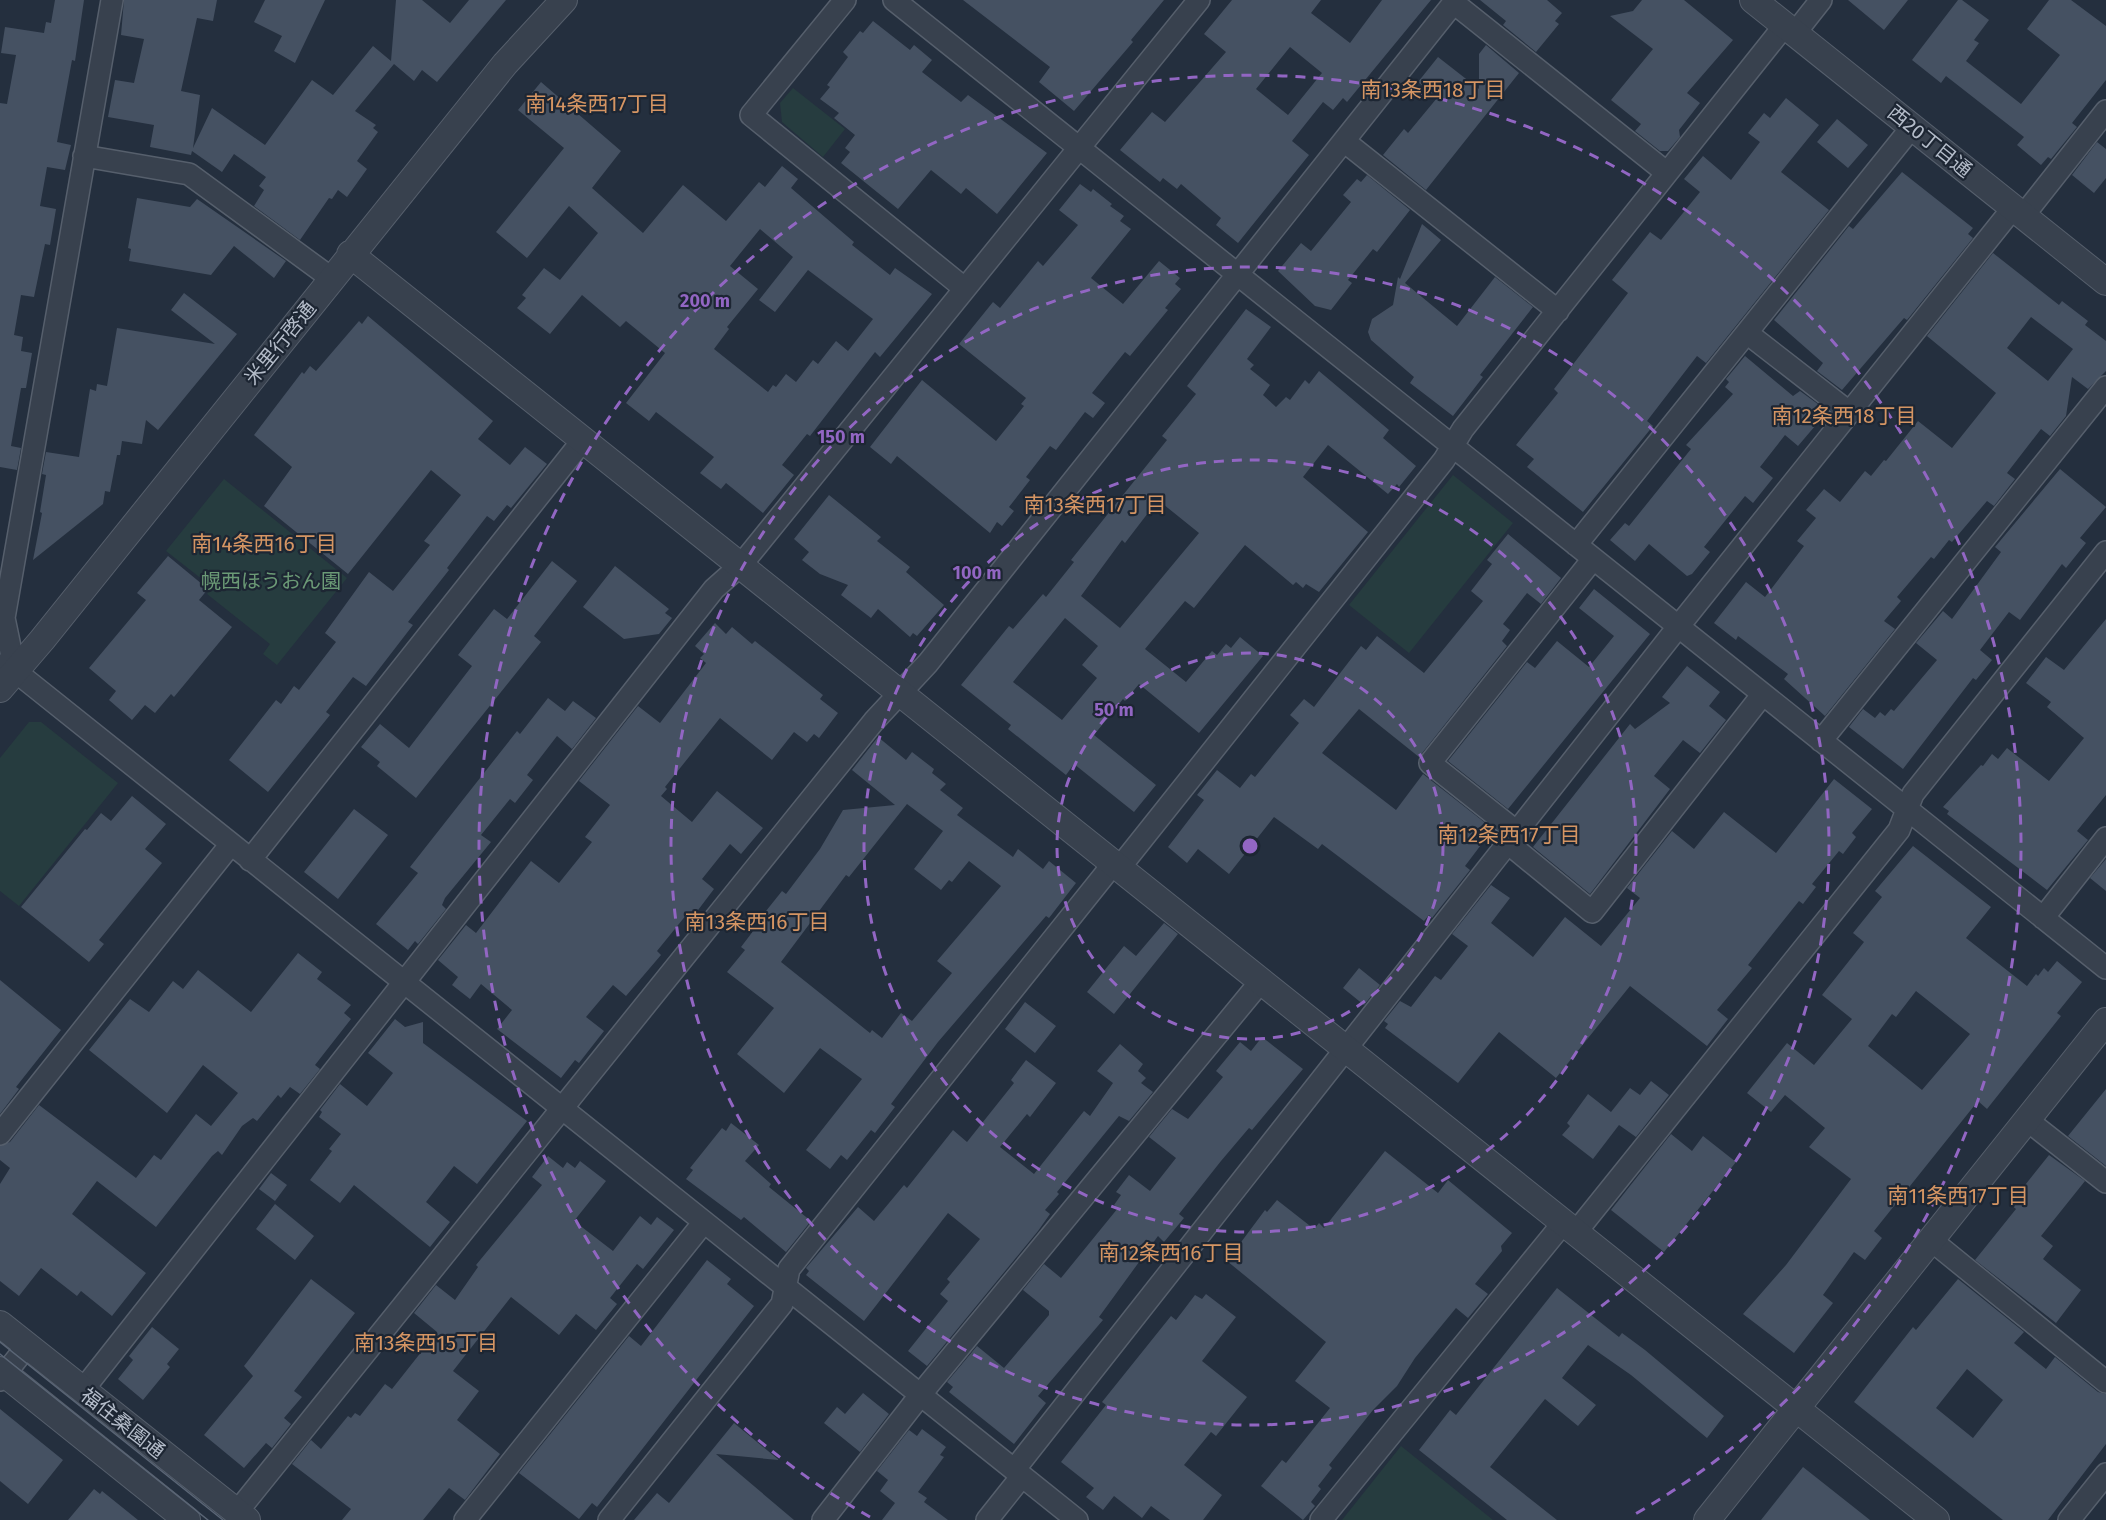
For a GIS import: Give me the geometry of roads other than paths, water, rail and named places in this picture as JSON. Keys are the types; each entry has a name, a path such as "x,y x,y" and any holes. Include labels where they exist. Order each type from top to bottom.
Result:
{"street":[{"path":"112,0 4,618 5,675 231,844 1077,1520"},
{"path":"845,0 752,115 964,288"},
{"path":"894,0 917,7 1078,147 2106,968"},
{"path":"82,1391 714,589 741,565 1199,0"},
{"name":"西20丁目通","path":"1753,0 2106,282"},
{"path":"609,1520 782,1304 789,1269 1444,460 1452,446 1667,173 1790,29 1821,0"},
{"name":"米里行啓通","path":"5,675 505,63 559,2"},
{"path":"242,1516 562,1109 874,721 928,663 1455,2 1667,173"},
{"path":"987,1520 1018,1473 1678,627 1850,413 2018,212 2106,111"},
{"path":"1576,545 1912,127"},
{"path":"1344,141 1558,311"},
{"path":"84,156 189,174 331,278"},
{"path":"350,254 1936,1520"},
{"path":"1747,333 1850,413"},
{"path":"1821,741 2106,387"},
{"path":"250,860 583,440"},
{"path":"1321,1520 1570,1227 1899,830 1913,794 2106,552"},
{"path":"1593,559 1430,763 1592,912 1763,694"},
{"path":"2043,918 2106,838"},
{"path":"0,1134 231,844"},
{"path":"822,1520 921,1395 1262,980"},
{"path":"1707,1520 2106,1021"},
{"path":"2027,1120 2106,1182"},
{"path":"465,1520 704,1222"},
{"path":"1931,1240 2106,1382"},
{"name":"福住桑園通","path":"0,1324 242,1516"},
{"path":"2,1375 27,1346"},
{"name":"福住桑園通","path":"2,1375 187,1520"},
{"path":"2069,1520 2106,1474"}],"tram line":[{"path":"0,1342 223,1520"},
{"path":"0,1354 208,1520"}],"district":[{"name":"南13条西18丁目","path":"1433,90"},
{"name":"南14条西17丁目","path":"597,104"},
{"name":"南12条西18丁目","path":"1844,416"},
{"name":"南13条西17丁目","path":"1095,505"},
{"name":"南14条西16丁目","path":"264,544"},
{"name":"南12条西17丁目","path":"1509,835"},
{"name":"南13条西16丁目","path":"757,922"},
{"name":"南11条西17丁目","path":"1958,1196"},
{"name":"南12条西16丁目","path":"1171,1253"},
{"name":"南13条西15丁目","path":"426,1343"}],"park label":[{"name":"幌西ほうおん園","path":"271,581"}]}
